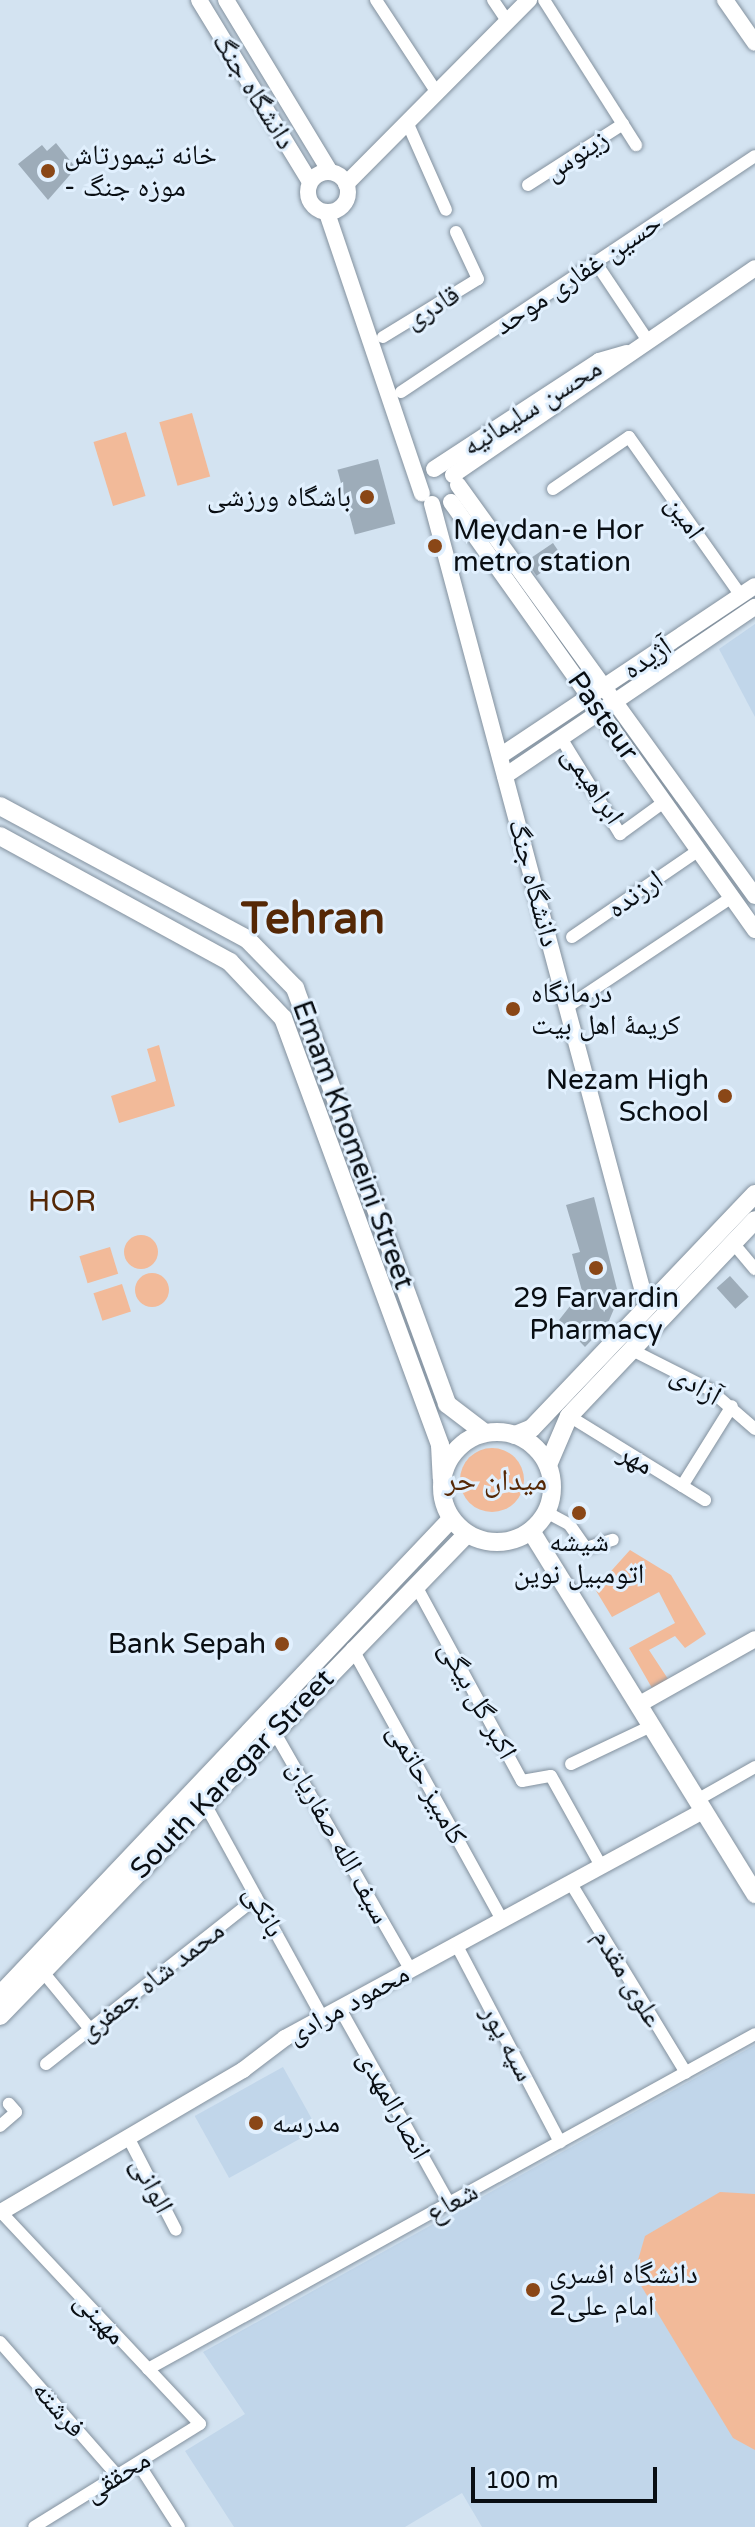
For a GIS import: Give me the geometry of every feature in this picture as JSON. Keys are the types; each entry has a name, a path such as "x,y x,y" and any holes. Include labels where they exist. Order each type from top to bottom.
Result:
{"main road":[{"name":"دانشگاه جنگ","path":"199,0 310,182"},
{"name":"دانشگاه جنگ","path":"226,0 330,172"},
{"path":"346,184 529,0"},
{"path":"725,0 755,43"},
{"path":"332,212 348,196 346,184 330,172 310,182 309,199 332,212 383,337 438,501"},
{"name":"دانشگاه جنگ","path":"332,212 438,501 438,528 647,1307"},
{"name":"محسن سلیمانیه","path":"456,480 755,268"},
{"name":"محسن سلیمانیه","path":"430,472 599,361 633,352"},
{"path":"430,472 456,480 438,501"},
{"name":"Pasteur","path":"456,480 604,687 607,707"},
{"name":"Pasteur","path":"438,501 589,697 607,707 754,894"},
{"name":"آژیده","path":"500,756 748,591"},
{"name":"آژیده","path":"505,776 755,607"},
{"name":"Pasteur","path":"622,728 664,802 755,930"},
{"name":"Emam Khomeini Street","path":"0,806 247,939 295,988 447,1404 485,1433"},
{"name":"Emam Khomeini Street","path":"0,836 230,962 283,1018 440,1445 442,1478"},
{"path":"60,868 61,849 74,846"},
{"path":"712,869 727,857"},
{"path":"755,1194 532,1428 515,1435 485,1433 453,1452 442,1478 451,1519 467,1534 498,1543 531,1531 546,1512 552,1489 548,1465 569,1416 755,1220"},
{"path":"515,1435 548,1465"},
{"name":"South Karegar Street","path":"0,1995 269,1723 451,1519"},
{"path":"531,1531 755,1894"},
{"name":"South Karegar Street","path":"0,2016 205,1804 269,1723 352,1648 467,1534"},
{"path":"638,1705 755,1639"},
{"name":"محمود مرادی","path":"0,2211 129,2139 339,2007 601,1866 700,1805"}],"street":[{"path":"376,0 437,93"},
{"path":"493,0 508,22"},
{"path":"544,0 636,145"},
{"path":"407,122 446,210"},
{"name":"زینوس","path":"528,185 623,124"},
{"name":"حسین غفاری موحد","path":"401,392 755,156"},
{"name":"قادری","path":"383,337 478,279 456,232"},
{"path":"596,263 648,341"},
{"name":"امین","path":"553,489 629,437 748,591"},
{"name":"ابراهیمی","path":"561,738 620,834 664,802"},
{"name":"ارزنده","path":"572,937 699,850"},
{"path":"567,1007 662,936 732,897"},
{"path":"733,1243 755,1269"},
{"name":"آزادی","path":"632,1350 732,1406 755,1429"},
{"path":"682,1486 732,1406"},
{"name":"مهر","path":"569,1416 705,1500"},
{"path":"546,1512 569,1524 590,1550 613,1540"},
{"name":"اکبر گل بیگی","path":"415,1584 522,1781 551,1776 601,1866"},
{"name":"کامبیز حاتمی","path":"352,1648 502,1920"},
{"name":"سیف الله صفاریان","path":"269,1723 410,1969"},
{"path":"571,1764 651,1726"},
{"path":"700,1805 755,1767"},
{"name":"بانکی","path":"205,1804 322,2017"},
{"name":"علوی مقدم","path":"570,1882 686,2073"},
{"name":"محمد شاه جعفری","path":"46,2064 256,1898"},
{"name":"سپه پور","path":"456,1944 560,2142"},
{"path":"43,1972 90,2029"},
{"name":"انصارالمهدی","path":"339,2007 449,2203"},
{"name":"شعاع","path":"148,2369 755,2034"},
{"path":"0,2126 16,2112 9,2104"},
{"name":"الوانی","path":"129,2139 176,2230"},
{"name":"مهینی","path":"0,2211 200,2424"},
{"name":"فرشته","path":"0,2342 117,2475"},
{"name":"محققی","path":"34,2527 200,2424"},
{"path":"138,2463 179,2527"}],"shaded area":[{"path":"192,413 210,476 178,486 159,422"},
{"path":"126,432 146,496 113,506 93,442"},
{"path":"755,624 755,717 719,649"},
{"path":"159,1045 175,1106 119,1123 111,1096 156,1081 147,1049"},
{"path":"141,1235 153,1240 158,1252 153,1264 141,1269 129,1264 124,1252 129,1240"},
{"path":"110,1247 118,1274 88,1283 79,1256"},
{"path":"152,1273 164,1278 169,1290 164,1302 152,1307 140,1302 135,1290 140,1278"},
{"path":"122,1284 131,1312 102,1321 93,1293"},
{"path":"486,1448 498,1448 515,1457 522,1468 522,1492 515,1503 498,1512 486,1512 474,1507 465,1498 460,1486 460,1474 465,1462 474,1453"},
{"path":"630,1550 671,1575 706,1634 685,1648 675,1636 649,1650 668,1679 652,1688 629,1648 675,1623 659,1592 612,1617 595,1589"},
{"name":"دانشگاه افسری امام علی2","path":"755,2045 755,2527 482,2527 462,2493 405,2527 234,2527 185,2451 245,2414 203,2352"},
{"name":"مدرسه","path":"283,2067 317,2129 229,2178 195,2116"},
{"path":"720,2192 755,2194 755,2450 733,2438 634,2274 645,2236"}],"building":[{"name":"خانه تیمورتاش - موزه جنگ","path":"56,143 76,168 48,200 18,164 42,145 47,151"},
{"name":"باشگاه ورزشی","path":"378,459 395,524 355,535 337,470"},
{"path":"553,543 563,558 537,576 526,561"},
{"name":"29 Farvardin Pharmacy","path":"594,1197 619,1297 608,1323 585,1347 559,1320 582,1291 572,1254 580,1252 566,1205"},
{"path":"730,1276 749,1297 735,1309 717,1288"}],"place":[{"name":"خانه تیمورتاش - موزه جنگ","path":"48,171"},
{"name":"باشگاه ورزشی","path":"367,497"},
{"name":"Meydan-e Hor metro station","path":"435,546"},
{"name":"درمانگاه کریمهٔ اهل بیت","path":"513,1009"},
{"name":"Nezam High School","path":"725,1096"},
{"name":"29 Farvardin Pharmacy","path":"596,1268"},
{"name":"شیشه اتومبیل نوین","path":"579,1513"},
{"name":"Bank Sepah","path":"282,1644"},
{"name":"مدرسه","path":"256,2123"},
{"name":"دانشگاه افسری امام علی2","path":"533,2290"}],"district":[{"name":"Tehran","path":"313,920"},
{"name":"HOR","path":"62,1202"},
{"name":"میدان حر","path":"496,1481"}]}
